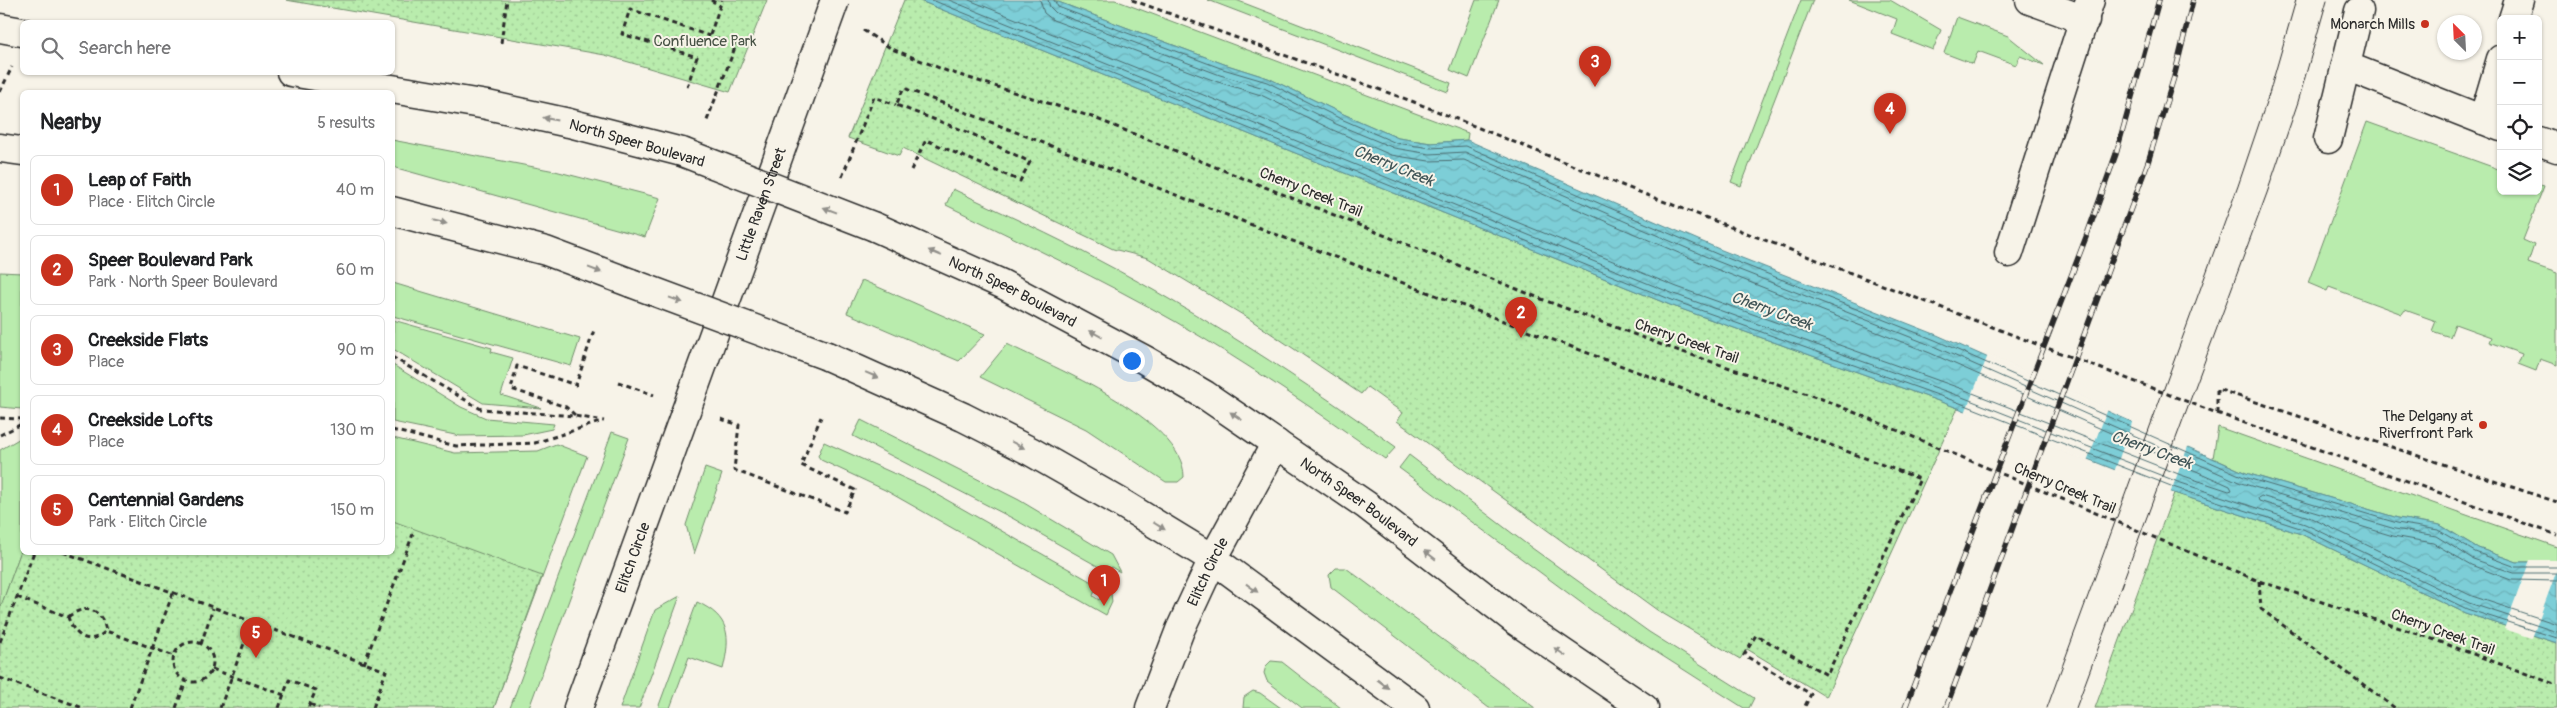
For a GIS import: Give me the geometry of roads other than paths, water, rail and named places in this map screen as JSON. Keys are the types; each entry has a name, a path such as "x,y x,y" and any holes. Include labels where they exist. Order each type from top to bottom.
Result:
{"main road":[{"name":"Little Raven Street","path":"688,407 835,0"},
{"path":"2010,252 2088,10 2030,0"},
{"path":"2514,15 2519,0"},
{"path":"2328,139 2359,11"},
{"path":"0,28 20,32"},
{"path":"2346,66 2492,123 2501,60"},
{"name":"North Speer Boulevard","path":"309,75 487,105 569,123 682,152 875,227 1002,284 1084,327 1205,395 1366,505 1516,621 1644,708"},
{"path":"2542,142 2557,148"},
{"path":"0,148 20,151"},
{"path":"395,212 546,251 827,356 898,386 1030,451 1123,504 1213,559 1415,708"},
{"name":"Elitch Circle","path":"578,708 688,407"},
{"name":"Elitch Circle","path":"1150,708 1165,668 1213,559 1276,443"}],"water":[{"name":"Cherry Creek","path":"918,0 1053,0 1224,64 1268,78 1398,138 1431,143 1467,140 1719,249 1937,335 2246,473 2398,518 2440,525 2478,548 2517,562 2557,562 2557,643 2465,613 2301,534 2174,493 1958,408 1670,305"}],"tram line":[{"path":"2047,708 2238,186 2269,94 2296,0"},
{"path":"2076,708 2267,193 2298,102 2327,0"}],"railway":[{"path":"1905,708 2088,232 2116,154 2159,0"},
{"path":"1946,708 2148,162 2174,77 2193,0"}],"place":[{"name":"Monarch Mills","path":"2425,24"},
{"name":"Creekside Flats","path":"1595,87"},
{"name":"Creekside Lofts","path":"1890,134"},
{"name":"Speer Boulevard Park","path":"1521,338"},
{"name":"The Delgany at Riverfront Park","path":"2483,425"},
{"name":"Leap of Faith","path":"1104,606"},
{"name":"Centennial Gardens","path":"256,658"}],"park label":[{"name":"Confluence Park","path":"705,41"}]}
